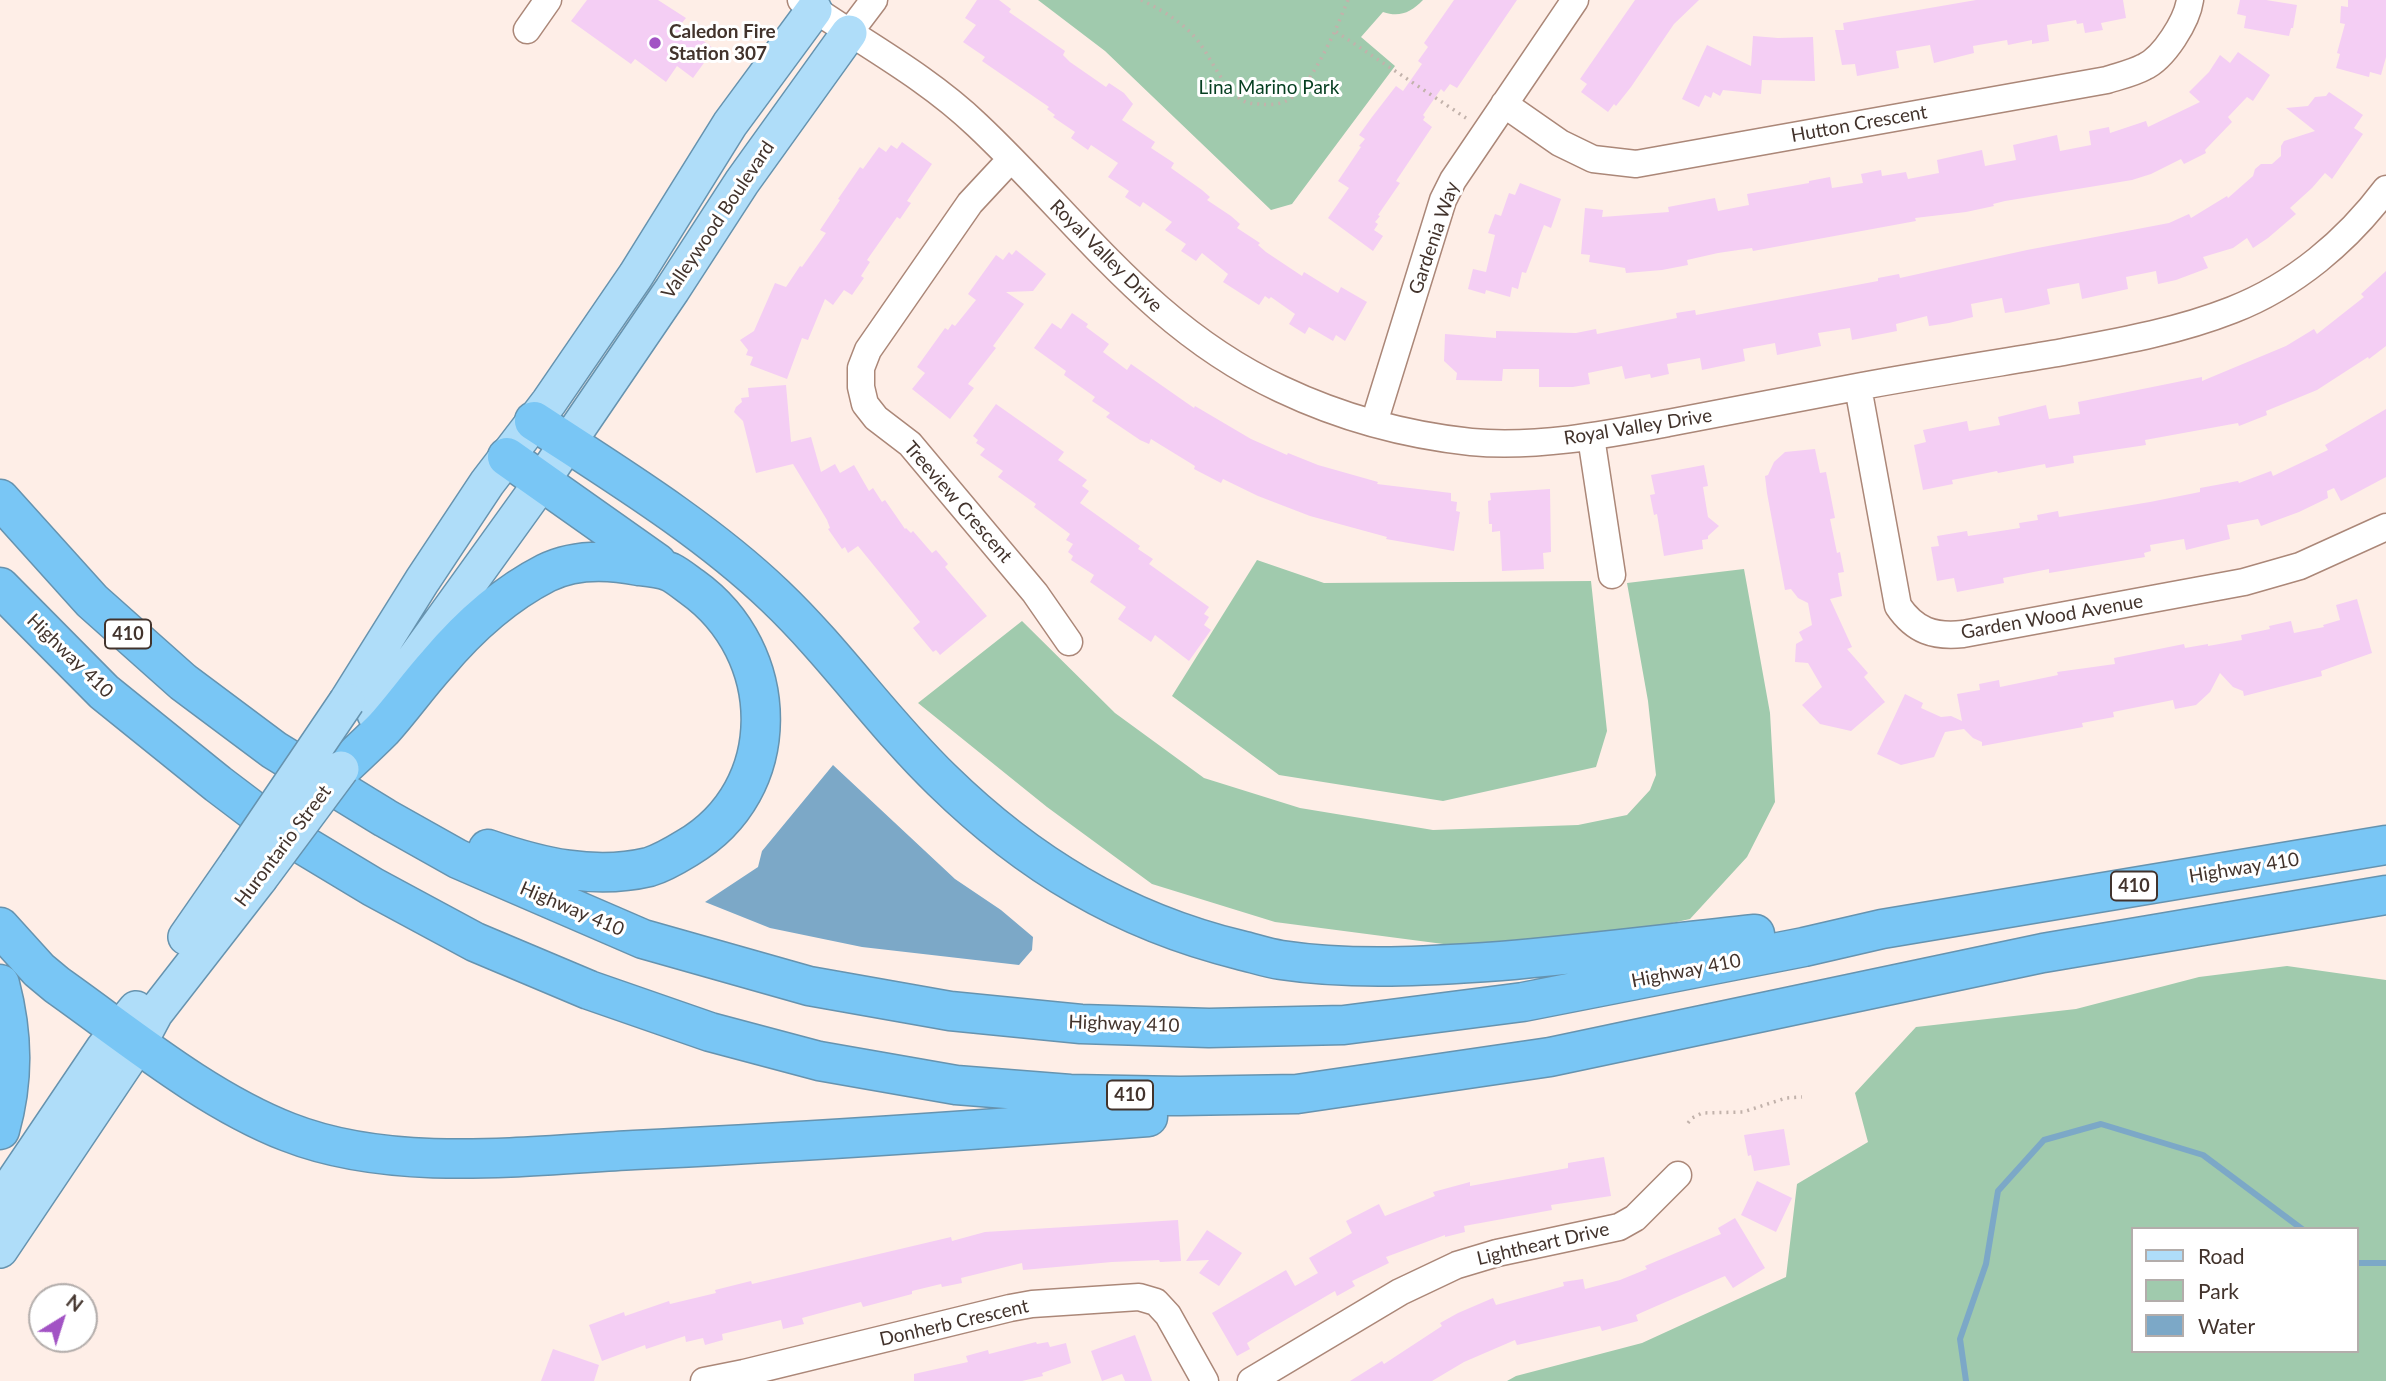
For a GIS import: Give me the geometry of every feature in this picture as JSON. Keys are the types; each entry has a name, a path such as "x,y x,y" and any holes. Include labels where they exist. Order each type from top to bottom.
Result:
{"highway":[{"path":"534,421 662,506 773,593 824,645 942,780 1003,834 1056,874 1110,905 1142,919 1213,943 1280,960 1350,966 1415,967 1558,956 1810,928 1882,929"},
{"path":"274,750 318,768 405,817 533,864 606,872 650,866 667,860 700,841 723,819 744,790 755,763 762,717 760,693 753,667 739,637 724,616 701,594 507,457"},
{"name":"Highway 410","path":"0,499 92,601 183,682 274,750 458,859 643,939 809,986 950,1010 1081,1024 1209,1028 1344,1025 1523,1002 1882,929 2386,845"},
{"path":"341,769 368,716 438,662 500,600 548,572 579,564 611,560 669,571"},
{"name":"Highway 410","path":"0,587 104,691 279,831 373,887 475,942 589,990 710,1032 807,1058 956,1085 1070,1094 1297,1094 1550,1057 2043,953 2386,895"},
{"path":"0,927 39,970 193,1080 289,1133 376,1154 470,1158 973,1129 1249,1110 1297,1094"},
{"path":"0,984 10,1034 12,1068 8,1104 0,1130"}],"main road":[{"name":"Valleywood Boulevard","path":"534,421 636,275 730,124 812,3"},
{"name":"Valleywood Boulevard","path":"568,443 742,182 849,33"},
{"name":"Hurontario Street","path":"368,716 429,570 487,482 534,421"},
{"name":"Hurontario Street","path":"0,1202 97,1059 155,1013 249,870 368,716 568,443"},
{"name":"Hurontario Street","path":"249,870 341,769"},
{"name":"Hurontario Street","path":"0,1250 129,1036"}],"street":[{"path":"527,30 548,0"},
{"name":"Valleywood Boulevard","path":"849,33 874,0"},
{"name":"Gardenia Way","path":"1374,423 1443,200 1453,180 1575,0"},
{"name":"Hutton Crescent","path":"1504,104 1560,143 1593,159 1636,164 2107,80 2147,66 2170,43 2188,15 2190,0"},
{"name":"Royal Valley Drive","path":"812,3 849,33 944,96 1011,159 1114,269 1186,331 1241,368 1273,385 1343,414 1412,432 1472,442 1591,437 1857,387 2139,339 2232,311 2283,284 2328,253 2351,231 2386,189"},
{"path":"709,158 742,182"},
{"name":"Treeview Crescent","path":"1011,159 970,203 868,349 861,368 861,387 865,404 876,418 909,444 1035,593 1069,642"},
{"name":"Garden Wood Avenue","path":"1857,387 1898,606 1915,626 1926,632 1963,634 2244,582 2300,566 2386,527"},
{"path":"1591,437 1612,575"},
{"name":"Lightheart Drive","path":"1251,1381 1400,1292 1457,1265 1497,1253 1619,1227 1635,1218 1678,1175"},
{"name":"Donherb Crescent","path":"704,1381 1010,1308 1032,1304 1139,1297 1156,1302 1168,1315 1205,1381"}],"path":[{"path":"1141,0 1180,23 1197,40 1235,95 1247,104 1268,105 1285,101 1297,93 1321,59 1348,0"},
{"path":"1335,31 1465,118"},
{"path":"1688,1123 1702,1113 1744,1112 1786,1098 1802,1097"}],"green space":[{"name":"Lina Marino Park","path":"1038,0 1423,0 1405,13 1383,12 1361,37 1395,66 1292,204 1271,210 1105,51"},
{"path":"1257,560 1324,583 1591,581 1607,731 1596,767 1443,801 1279,775 1172,696"},
{"path":"1744,569 1770,713 1775,802 1747,857 1690,919 1605,938 1451,945 1275,922 1152,884 1047,807 918,703 1022,621 1115,713 1204,778 1300,808 1433,830 1578,825 1627,815 1650,790 1656,775 1648,701 1627,583"},
{"path":"2287,966 2386,980 2386,1381 1507,1381 1516,1376 1642,1343 1786,1277 1797,1184 1868,1142 1855,1093 1916,1027 2076,1009 2199,977"}],"water":[{"path":"833,765 955,879 1001,910 1033,937 1032,950 1019,965 862,947 770,928 705,902 758,867 762,851"}],"building":[{"name":"Caledon Fire Station 307","path":"587,0 658,0 686,18 681,24 714,49 693,78 677,66 666,82 635,59 631,64 571,21"},
{"path":"977,0 999,0 1011,9 1009,12 1065,51 1063,55 1070,62 1106,87 1109,83 1124,93 1133,104 1122,120 1155,142 1151,148 1174,163 1171,168 1210,197 1207,200 1231,216 1240,224 1237,228 1260,243 1258,245 1266,252 1302,276 1304,272 1338,293 1341,287 1367,302 1345,341 1336,335 1333,341 1309,327 1305,334 1289,324 1295,314 1271,297 1269,299 1265,296 1259,305 1223,282 1228,274 1202,253 1196,261 1181,251 1186,244 1165,230 1172,222 1143,202 1140,207 1125,197 1129,191 1108,177 1118,163 1091,145 1088,150 1071,138 1075,132 1053,117 1055,115 1047,109 1049,107 982,61 985,57 963,42 976,25 965,18"},
{"path":"1454,0 1517,0 1457,88 1450,84 1444,92 1441,89 1423,115 1423,120 1432,127 1396,181 1400,183 1378,215 1380,216 1375,222 1378,224 1374,230 1383,236 1373,251 1328,218 1349,188 1338,181 1365,139 1359,135 1396,86 1403,91 1422,64 1418,61 1428,47 1424,43"},
{"path":"1635,0 1699,0 1674,24 1631,87 1608,112 1581,92 1587,84 1580,79"},
{"path":"1976,0 2123,0 2126,18 2101,23 2103,30 2085,33 2083,23 2077,24 2076,20 2047,25 2049,41 2032,44 2032,40 2008,45 2007,40 1973,46 1974,53 1934,63 1930,45 1896,51 1899,68 1857,76 1855,64 1842,65 1835,30 1844,30 1843,23"},
{"path":"2240,0 2266,0 2297,5 2289,36 2244,28 2246,16 2237,14"},
{"path":"2348,0 2386,0 2386,57 2381,75 2370,72 2369,77 2336,68 2345,24 2340,23 2341,6 2348,7"},
{"path":"1753,36 1813,37 1815,81 1762,80 1761,94 1723,90 1720,96 1713,92 1711,98 1705,95 1699,107 1682,99 1707,45 1751,66"},
{"path":"2238,52 2270,75 2253,101 2247,97 2228,117 2232,122 2205,150 2206,153 2184,164 2181,159 2132,180 2005,201 1966,212 1915,218 1916,221 1753,251 1752,248 1718,253 1687,260 1688,265 1662,270 1626,273 1625,268 1589,262 1590,255 1581,254 1585,208 1603,210 1602,217 1669,212 1668,207 1715,198 1718,211 1749,205 1747,194 1830,177 1832,188 1863,183 1861,174 1881,170 1882,176 1906,172 1908,179 1939,173 1937,160 1982,150 1985,166 2016,160 2013,145 2057,135 2060,151 2091,145 2089,131 2109,127 2110,133 2146,121 2148,127 2200,102 2189,92 2209,72 2220,55 2230,63"},
{"path":"2329,92 2363,115 2354,128 2363,134 2332,179 2325,173 2290,208 2296,214 2253,248 2247,238 2233,248 2203,257 2208,268 2176,280 2158,284 2156,271 2126,277 2128,289 2082,299 2079,283 2047,289 2050,304 2023,310 2005,313 2002,298 1971,304 1973,317 1949,323 1929,326 1927,316 1896,324 1897,331 1852,340 1850,328 1818,333 1821,346 1777,355 1775,343 1743,349 1745,361 1702,370 1700,358 1667,364 1669,374 1651,378 1650,374 1625,379 1622,366 1588,373 1590,384 1573,387 1539,387 1539,369 1503,369 1502,381 1456,380 1457,373 1444,361 1445,334 1496,338 1496,331 1576,333 1596,329 1597,334 1677,318 1676,313 1695,310 1696,315 1878,281 1878,278 1899,274 1900,278 2169,223 2189,214 2191,218 2227,196 2228,198 2253,176 2255,169 2261,164 2272,164 2281,156 2284,141 2315,131 2286,108 2308,106 2315,97 2326,96"},
{"path":"902,142 932,164 907,201 911,203 900,219 897,217 867,260 870,262 861,276 864,278 852,295 844,290 833,305 825,299 808,340 802,338 787,379 750,365 753,357 746,355 748,350 740,340 754,331 775,283 786,287 800,266 802,267 826,233 820,230 860,167 863,169 879,147 886,152 891,145 897,149"},
{"path":"1520,183 1561,199 1551,228 1544,225 1526,273 1522,272 1518,289 1512,287 1510,297 1486,290 1485,294 1468,289 1473,269 1486,272 1495,235 1488,233 1495,214 1501,216 1509,193 1515,195"},
{"path":"1016,250 1046,274 1033,291 1006,292 1024,304 993,346 996,348 968,384 974,388 950,419 912,389 925,373 917,367 945,328 948,330 952,324 955,326 976,300 968,294 996,255 1003,260 1009,252 1012,255"},
{"path":"2386,271 2386,346 2317,390 2266,411 2267,415 2239,426 2238,423 2145,440 2146,445 2073,456 2074,463 1997,471 1952,480 1953,484 1923,490 1914,445 1926,442 1923,430 1967,421 1969,431 2000,425 1998,417 2046,405 2049,419 2080,414 2078,402 2202,377 2202,381 2286,346 2314,329 2317,334 2364,297 2361,294"},
{"path":"1072,313 1109,344 1103,352 1127,370 1131,364 1194,408 1195,406 1251,439 1287,455 1288,453 1318,465 1378,482 1377,484 1451,493 1451,501 1457,502 1456,511 1460,512 1454,551 1386,539 1387,537 1310,516 1223,479 1221,483 1194,469 1195,466 1151,439 1149,444 1140,440 1106,417 1110,413 1092,401 1095,397 1064,375 1066,371 1034,348 1052,323 1061,329"},
{"path":"786,385 791,442 811,437 821,472 835,464 840,473 854,465 869,491 873,488 905,529 911,533 913,531 932,553 936,550 948,564 945,567 987,616 940,655 936,650 933,652 913,628 920,622 858,546 848,553 845,547 842,549 828,529 827,520 793,464 756,473 743,421 734,412 742,402 741,398 749,397 748,388"},
{"path":"996,404 1064,452 1058,460 1087,480 1082,486 1089,491 1080,503 1140,546 1138,549 1153,559 1149,564 1209,607 1204,614 1209,617 1204,625 1211,630 1189,661 1155,635 1151,642 1118,619 1126,607 1090,582 1094,575 1071,560 1073,556 1068,552 1073,544 1066,540 1070,534 1034,507 1036,504 998,477 1003,471 980,455 985,449 976,443 978,440 973,436"},
{"path":"2386,409 2386,477 2341,501 2334,488 2327,491 2328,498 2299,512 2261,526 2258,519 2227,525 2230,539 2186,550 2184,539 2150,545 2151,551 2144,553 2145,557 2049,573 2049,569 2003,578 2004,583 1957,592 1954,578 1937,581 1931,547 1939,546 1937,536 1967,531 1968,536 2020,528 2019,523 2038,520 2037,515 2058,511 2059,517 2150,502 2200,492 2200,488 2238,481 2239,483 2271,471 2273,476 2328,450 2325,445"},
{"path":"1815,449 1820,473 1826,472 1835,518 1830,519 1844,572 1838,573 1842,596 1830,599 1852,647 1847,649 1868,673 1864,677 1885,702 1851,731 1820,724 1802,705 1822,687 1808,663 1795,662 1796,644 1803,640 1799,632 1812,625 1808,603 1798,598 1791,589 1785,590 1767,493 1765,476 1774,462 1785,452"},
{"path":"1704,465 1708,486 1703,487 1708,517 1719,526 1708,539 1702,540 1703,549 1664,556 1657,514 1654,515 1650,495 1655,494 1651,475"},
{"path":"1550,489 1551,552 1543,553 1544,569 1502,571 1500,531 1492,532 1492,524 1489,524 1490,493"},
{"path":"2357,599 2372,653 2321,671 2322,676 2244,696 2243,691 2233,687 2220,673 2210,692 2196,705 2175,709 2173,700 2113,712 2114,717 2082,723 2083,727 1982,746 1982,742 1964,729 1945,732 1934,757 1901,765 1877,754 1905,694 1923,703 1921,708 1941,717 1951,716 1962,721 1957,694 1980,690 1979,684 1999,680 2000,687 2058,675 2057,672 2115,664 2114,658 2184,644 2185,648 2242,640 2241,635 2291,621 2294,633 2324,627 2323,625 2340,620 2336,605"},
{"path":"1784,1129 1790,1165 1754,1171 1744,1135"},
{"path":"1604,1157 1611,1196 1551,1205 1552,1210 1464,1226 1465,1232 1445,1235 1386,1257 1389,1263 1352,1281 1355,1286 1337,1296 1335,1291 1261,1334 1247,1343 1250,1349 1237,1356 1212,1313 1286,1270 1295,1286 1318,1273 1309,1258 1352,1233 1346,1221 1379,1204 1385,1216 1435,1196 1433,1192 1470,1182 1470,1186 1568,1168 1568,1163"},
{"path":"1757,1181 1792,1198 1776,1232 1741,1215"},
{"path":"1735,1218 1765,1268 1733,1288 1725,1276 1636,1315 1638,1321 1602,1331 1600,1326 1517,1345 1515,1340 1464,1362 1432,1381 1350,1381 1382,1361 1384,1364 1442,1326 1440,1323 1493,1298 1496,1305 1564,1286 1563,1282 1583,1279 1585,1289 1620,1280 1647,1269 1645,1266 1721,1234 1718,1228"},
{"path":"1178,1220 1181,1261 1112,1262 1023,1270 1022,1263 961,1278 962,1283 942,1287 941,1284 863,1307 861,1302 802,1318 804,1324 783,1329 781,1320 722,1334 723,1340 705,1345 703,1338 686,1342 685,1336 646,1349 645,1345 602,1361 589,1325 624,1312 625,1316 669,1301 670,1304 716,1293 715,1290 751,1281 752,1284 951,1237 952,1241 985,1232"},
{"path":"1207,1230 1242,1253 1219,1286 1199,1273 1209,1260 1186,1261"},
{"path":"1135,1335 1152,1381 1125,1381 1122,1374 1102,1381 1091,1351"},
{"path":"1036,1342 1048,1342 1050,1347 1066,1343 1071,1363 1042,1373 1043,1376 1022,1381 914,1381 914,1374 968,1362 966,1356 988,1350 989,1354"},
{"path":"553,1349 599,1365 594,1381 541,1381"}],"waterway":[{"path":"1966,1381 1960,1339 1986,1264 1998,1191 2044,1140 2101,1124 2203,1155 2299,1227"},
{"path":"2358,1263 2386,1263"}],"place":[{"name":"Caledon Fire Station 307","path":"655,43"}]}
